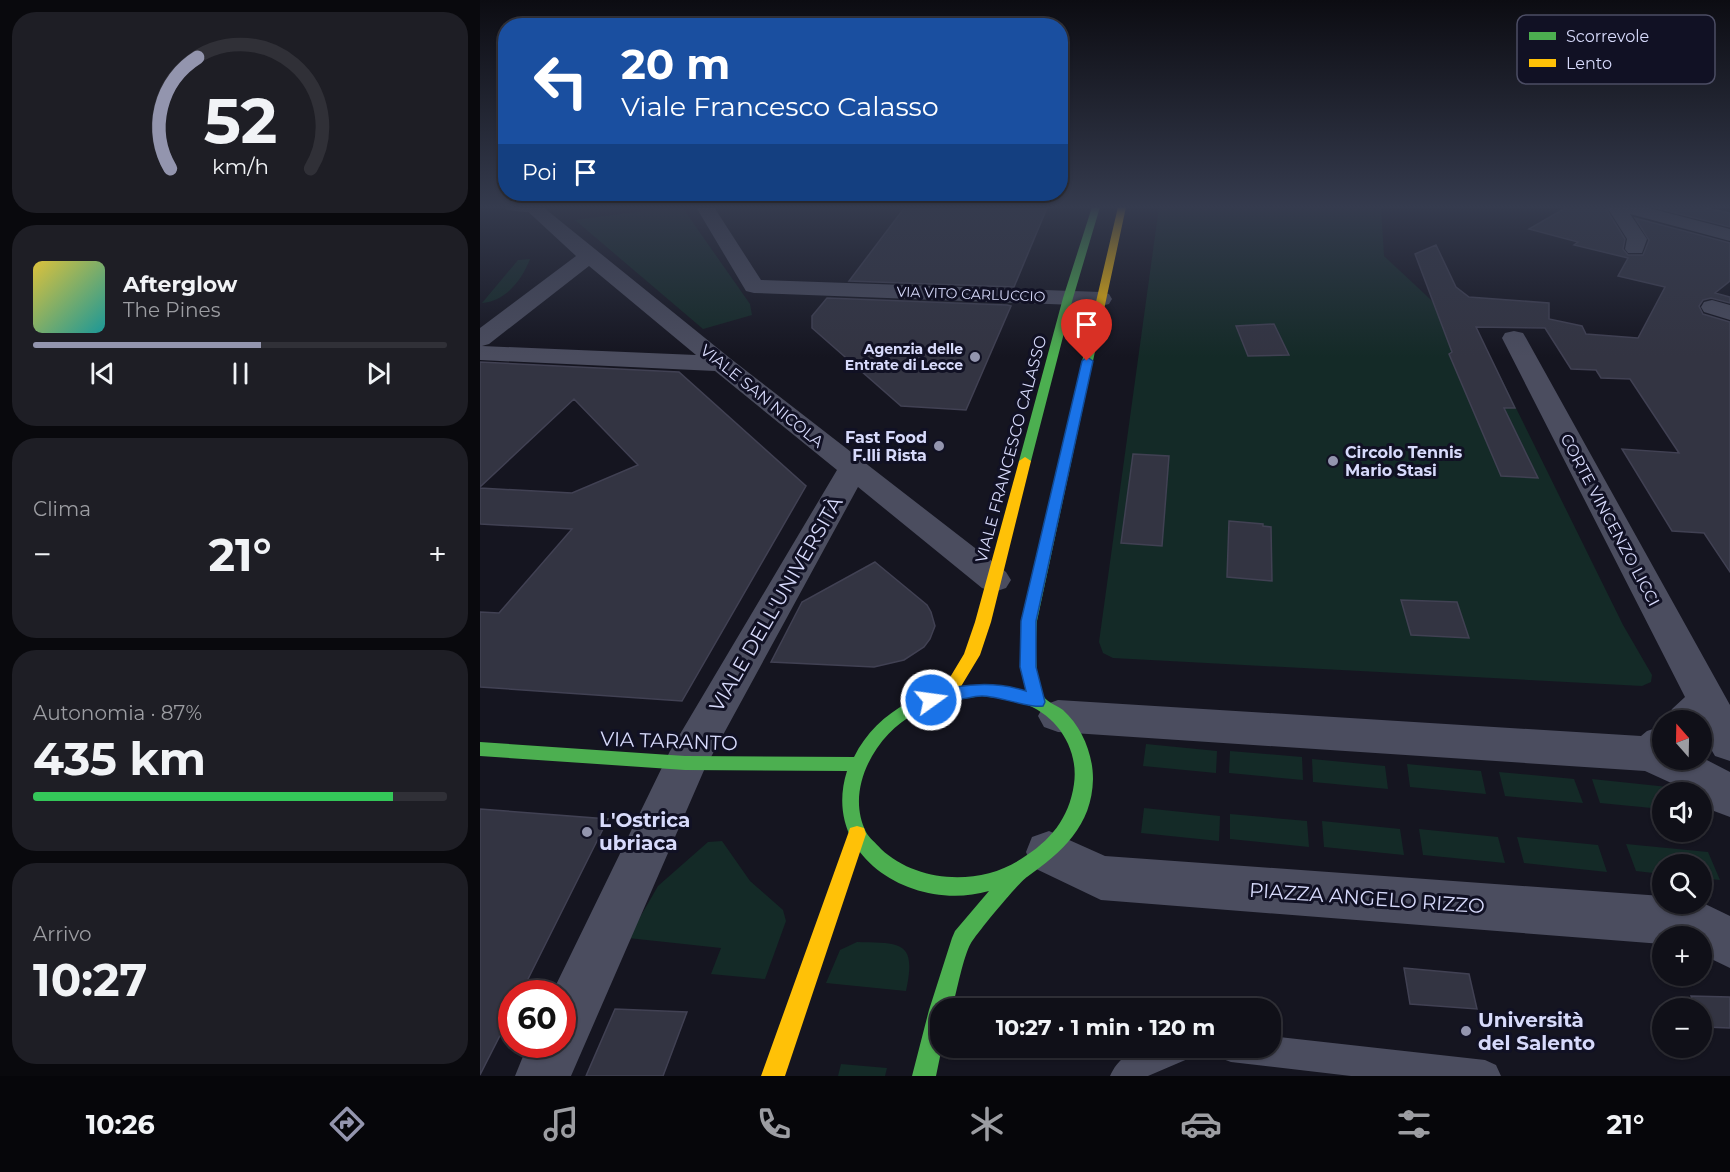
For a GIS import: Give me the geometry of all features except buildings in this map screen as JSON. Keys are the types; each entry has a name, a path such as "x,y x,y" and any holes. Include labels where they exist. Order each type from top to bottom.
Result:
{"main road":[{"name":"VIALE FRANCESCO CALASSO","path":"948,694 972,655 1081,257"},
{"path":"1048,709 1028,667 1029,621 1111,257"},
{"path":"924,1076 940,1010 962,938 1033,862 1070,830 1084,800 1085,759 1074,733 1048,709 1014,694 982,690 948,694 915,706 884,728 867,746 851,783 850,809 857,834 884,866 923,883 977,885 1033,862"},
{"name":"VIA TARANTO","path":"480,749 685,763 858,764"},
{"path":"773,1076 857,834"}],"street":[{"path":"480,339 587,257"},
{"name":"VIALE SAN NICOLA","path":"590,257 994,580"},
{"name":"VIA VITO CARLUCCIO","path":"736,257 754,286 1101,299"},
{"name":"CORTE VINCENZO LICCI","path":"1514,338 1708,708"},
{"path":"480,353 722,364"},
{"name":"VIALE DELL'UNIVERSITÀ","path":"576,1002 685,763 853,469"},
{"path":"1708,708 1730,744"},
{"path":"1048,709 1652,748"},
{"path":"1692,770 1730,798"},
{"name":"PIAZZA ANGELO RIZZO","path":"1033,862 1101,878 1717,927"},
{"path":"543,1076 551,1058"}],"lane":[{"path":"1281,1053 1485,1076"},
{"path":"1126,1076 1135,1066 1154,1058"}],"green space":[{"path":"619,257 717,257 750,304 752,315 703,329"},
{"name":"Circolo Tennis Mario Stasi","path":"1152,257 1385,257 1460,327 1476,327 1623,625 1652,675 1651,682 1642,686 1113,658 1103,653 1099,642"},
{"path":"530,259 512,288 498,299 482,303 518,260"},
{"path":"1146,744 1217,751 1216,773 1143,766"},
{"path":"1230,751 1302,757 1303,780 1229,773"},
{"path":"1312,759 1385,766 1388,789 1313,782"},
{"path":"1407,764 1481,771 1486,794 1410,787"},
{"path":"1499,772 1574,779 1583,803 1505,796"},
{"path":"1592,779 1652,785 1652,808 1600,803"},
{"path":"1144,808 1220,816 1219,841 1141,833"},
{"path":"1230,814 1307,821 1309,847 1230,839"},
{"path":"1322,821 1400,829 1404,855 1324,847"},
{"path":"1419,829 1498,837 1505,863 1423,855"},
{"path":"1517,837 1598,845 1607,872 1524,863"},
{"path":"722,841 750,881 783,910 786,921 765,979 711,974 721,948 628,938 658,886 708,842"},
{"path":"1626,844 1708,852 1709,854 1652,854 1652,873 1636,871"},
{"path":"1712,861 1720,880 1712,879"},
{"path":"857,942 885,943 902,948 909,962 906,991 826,983 840,950"},
{"path":"841,1064 887,1068 885,1076 838,1076"}],"traffic: fast":[{"path":"1025,461 1081,257"},
{"path":"1037,702 1028,667 1029,621 1097,319"},
{"path":"982,690 1016,695 1035,701 1058,716 1075,737 1081,754 1084,778 1081,801 1072,822 1043,856 1002,879 979,885 957,886 907,877 884,864 864,844 857,833 850,800 852,783 858,767 875,737 900,714 940,697 982,690"},
{"path":"480,749 685,763 858,764"},
{"path":"924,1076 940,1010 962,938 1017,873"}],"traffic: slow":[{"path":"1097,319 1111,257"},
{"path":"948,694 972,655 983,622 1025,461"},
{"path":"773,1076 857,834"}],"place":[{"name":"Agenzia delle Entrate di Lecce","path":"975,357"},
{"name":"Fast Food F.lli Rista","path":"939,446"},
{"name":"Circolo Tennis Mario Stasi","path":"1333,461"},
{"name":"L'Ostrica ubriaca","path":"587,832"},
{"name":"Università del Salento","path":"1466,1031"}],"route":[{"path":"931,700 948,694 982,690 1014,694 1037,702 1028,667 1029,621 1087,361"}]}
